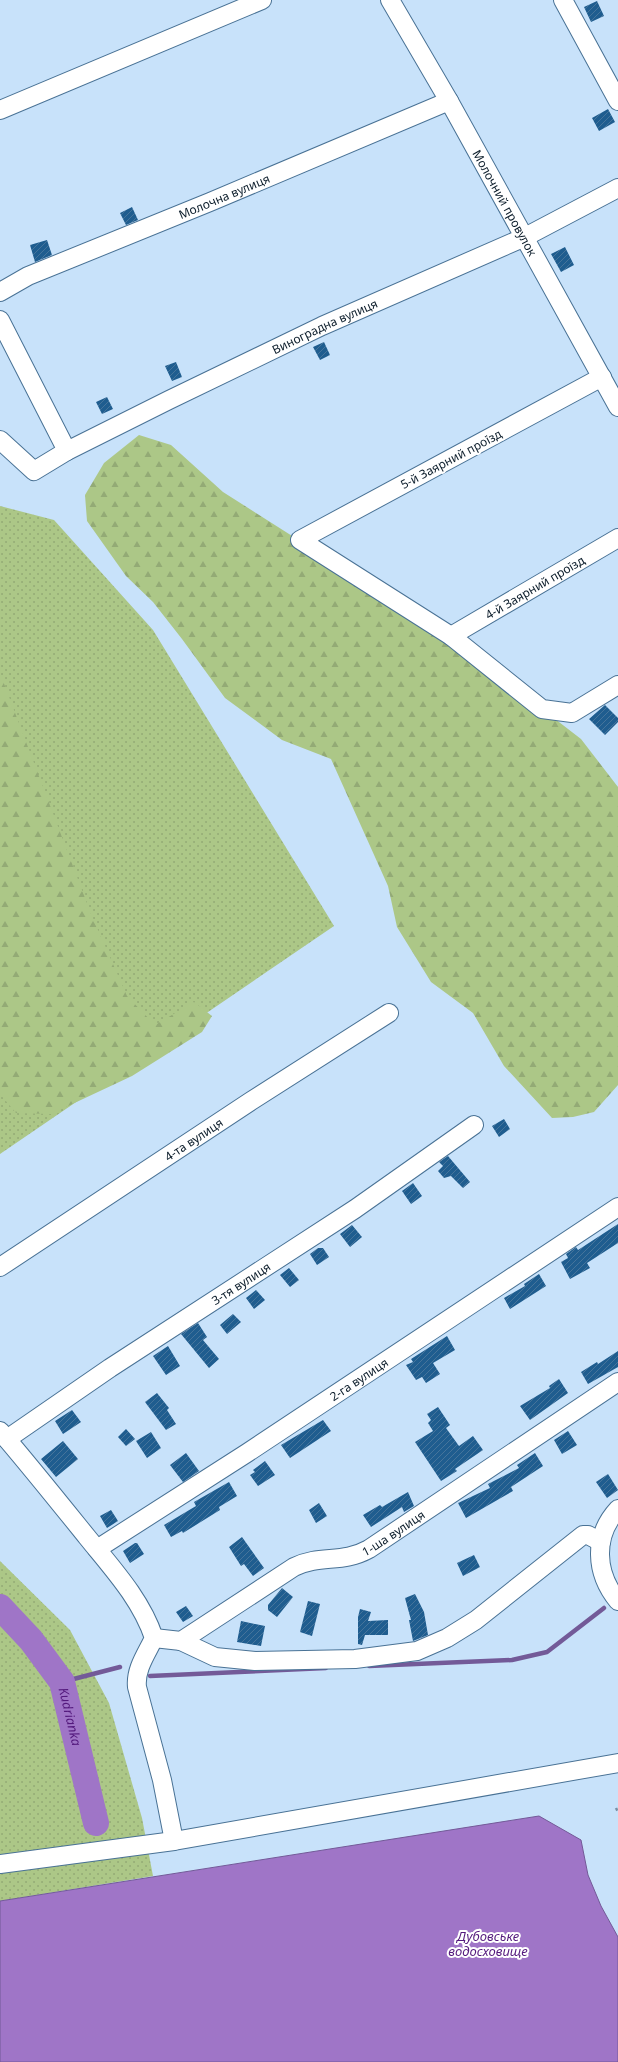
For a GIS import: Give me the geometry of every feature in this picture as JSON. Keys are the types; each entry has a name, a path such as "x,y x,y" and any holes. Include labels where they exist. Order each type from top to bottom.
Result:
{"street":[{"path":"0,110 262,0"},
{"name":"Молочний провулок","path":"390,0 449,102 618,408"},
{"path":"563,0 618,102"},
{"name":"Молочна вулиця","path":"2,292 28,276 449,102"},
{"name":"Виноградна вулиця","path":"0,440 34,471 67,451 322,326 525,238 618,188"},
{"path":"0,320 67,451"},
{"name":"5-й Заярний проїзд","path":"451,636 300,540 602,377"},
{"name":"4-й Заярний проїзд","path":"451,636 618,538"},
{"path":"451,636 542,709 572,713 618,685"},
{"name":"4-та вулиця","path":"0,1267 258,1096 389,1013"},
{"name":"3-тя вулиця","path":"3,1435 110,1368 355,1209 474,1125"},
{"name":"2-га вулиця","path":"97,1549 246,1453 618,1207"},
{"name":"1-ша вулиця","path":"181,1642 294,1567 313,1560 350,1557 369,1549 618,1382"},
{"path":"3,1435 97,1549 144,1611 154,1638 140,1666 137,1676 137,1687 162,1780 174,1841"},
{"path":"618,1509 607,1524 601,1542 602,1575 608,1588 618,1601"},
{"path":"154,1638 181,1642 214,1657 255,1661 355,1659 417,1651 441,1641 476,1620 583,1536 588,1535 601,1542"},
{"path":"0,1864 174,1841 618,1763"}],"path":[{"path":"616,1808 618,1812"}],"green space":[{"path":"139,435 171,445 223,492 437,628 581,739 618,787 618,1085 594,1112 573,1117 552,1118 504,1066 473,1013 431,982 397,927 388,886 331,759 282,740 225,698 153,602 126,576 87,521 85,495 104,463"},
{"path":"0,506 54,520 153,630 334,926 0,1154"},
{"path":"0,673 91,914 127,996 155,1025 194,1002 212,1016 202,1032 132,1076 51,1114 16,1113 0,1094"},
{"path":"0,1561 70,1630 109,1703 142,1818 153,1876 0,1901"}],"water":[{"name":"Дубовське водосховище","path":"539,1816 581,1840 588,1875 601,1906 618,1937 618,2062 0,2062 0,1901"}],"building":[{"path":"597,1 604,16 591,22 584,7"},
{"path":"608,109 615,122 599,131 592,118"},
{"path":"132,207 138,220 126,225 120,213"},
{"path":"47,240 52,255 35,262 30,245"},
{"path":"565,247 574,265 561,272 551,254"},
{"path":"324,342 330,355 320,360 313,347"},
{"path":"176,362 182,377 172,381 165,366"},
{"path":"107,397 113,409 102,414 96,402"},
{"path":"605,705 618,718 618,722 605,735 589,719"},
{"path":"504,1119 510,1129 499,1137 492,1126"},
{"path":"448,1156 470,1182 463,1188 451,1176 444,1178 438,1171 443,1166 439,1162"},
{"path":"413,1183 422,1196 411,1204 402,1191"},
{"path":"618,1224 618,1243 587,1263 590,1268 570,1279 561,1262 568,1258 566,1254 576,1247 578,1250"},
{"path":"352,1225 362,1237 350,1247 340,1234"},
{"path":"318,1248 323,1248 329,1257 317,1265 310,1254"},
{"path":"289,1268 299,1280 290,1287 280,1275"},
{"path":"539,1274 546,1286 510,1309 504,1298 525,1286 524,1284"},
{"path":"256,1290 265,1300 254,1309 246,1298"},
{"path":"233,1314 241,1322 227,1334 220,1325"},
{"path":"198,1323 207,1337 203,1340 219,1359 209,1368 181,1334"},
{"path":"447,1336 455,1350 433,1363 440,1374 426,1383 422,1377 416,1380 406,1365 413,1362 411,1359"},
{"path":"168,1346 180,1366 166,1375 153,1356"},
{"path":"618,1351 618,1367 588,1384 581,1372 597,1362 598,1364"},
{"path":"559,1379 568,1393 530,1420 520,1406 550,1388 549,1386"},
{"path":"157,1393 169,1408 167,1410 176,1424 166,1430 145,1402"},
{"path":"438,1407 450,1425 446,1428 459,1446 473,1436 483,1450 455,1469 457,1471 441,1481 415,1442 433,1431 428,1423 431,1420 427,1414"},
{"path":"72,1410 81,1422 63,1434 55,1421"},
{"path":"323,1420 331,1431 290,1458 281,1445"},
{"path":"126,1429 135,1439 126,1446 118,1437"},
{"path":"568,1431 577,1445 562,1454 554,1440"},
{"path":"151,1432 161,1448 147,1458 136,1441"},
{"path":"63,1441 78,1459 56,1477 41,1459"},
{"path":"186,1453 199,1471 183,1482 170,1465"},
{"path":"535,1453 543,1466 511,1487 513,1491 466,1518 458,1503 490,1488 488,1484 519,1468 517,1465"},
{"path":"265,1461 275,1475 258,1486 250,1475 255,1472 253,1470"},
{"path":"608,1474 618,1490 607,1498 596,1482"},
{"path":"229,1482 237,1496 219,1507 220,1510 183,1533 182,1531 171,1537 164,1525 196,1506 194,1502"},
{"path":"408,1492 414,1506 404,1512 402,1507 371,1527 363,1515 380,1505 382,1507"},
{"path":"319,1503 327,1516 316,1523 309,1510"},
{"path":"111,1510 118,1521 107,1528 100,1516"},
{"path":"242,1537 264,1568 253,1576 244,1564 241,1566 229,1547"},
{"path":"137,1543 144,1554 130,1563 123,1551"},
{"path":"474,1555 480,1567 463,1576 457,1563"},
{"path":"282,1588 293,1597 277,1617 268,1610 268,1605"},
{"path":"415,1594 424,1612 428,1635 413,1641 409,1620 411,1620 405,1598"},
{"path":"308,1601 320,1604 312,1636 300,1632"},
{"path":"186,1606 193,1616 183,1622 176,1612"},
{"path":"360,1609 371,1612 368,1621 388,1620 388,1635 365,1635 362,1645 358,1644 358,1617"},
{"path":"241,1621 265,1626 261,1646 237,1642"}],"waterway":[{"name":"Kudrianka","path":"0,1607 31,1640 62,1682 96,1823"},
{"path":"369,1666 512,1660 547,1652 604,1608"},
{"path":"62,1682 120,1667"},
{"path":"150,1676 326,1668"}]}
